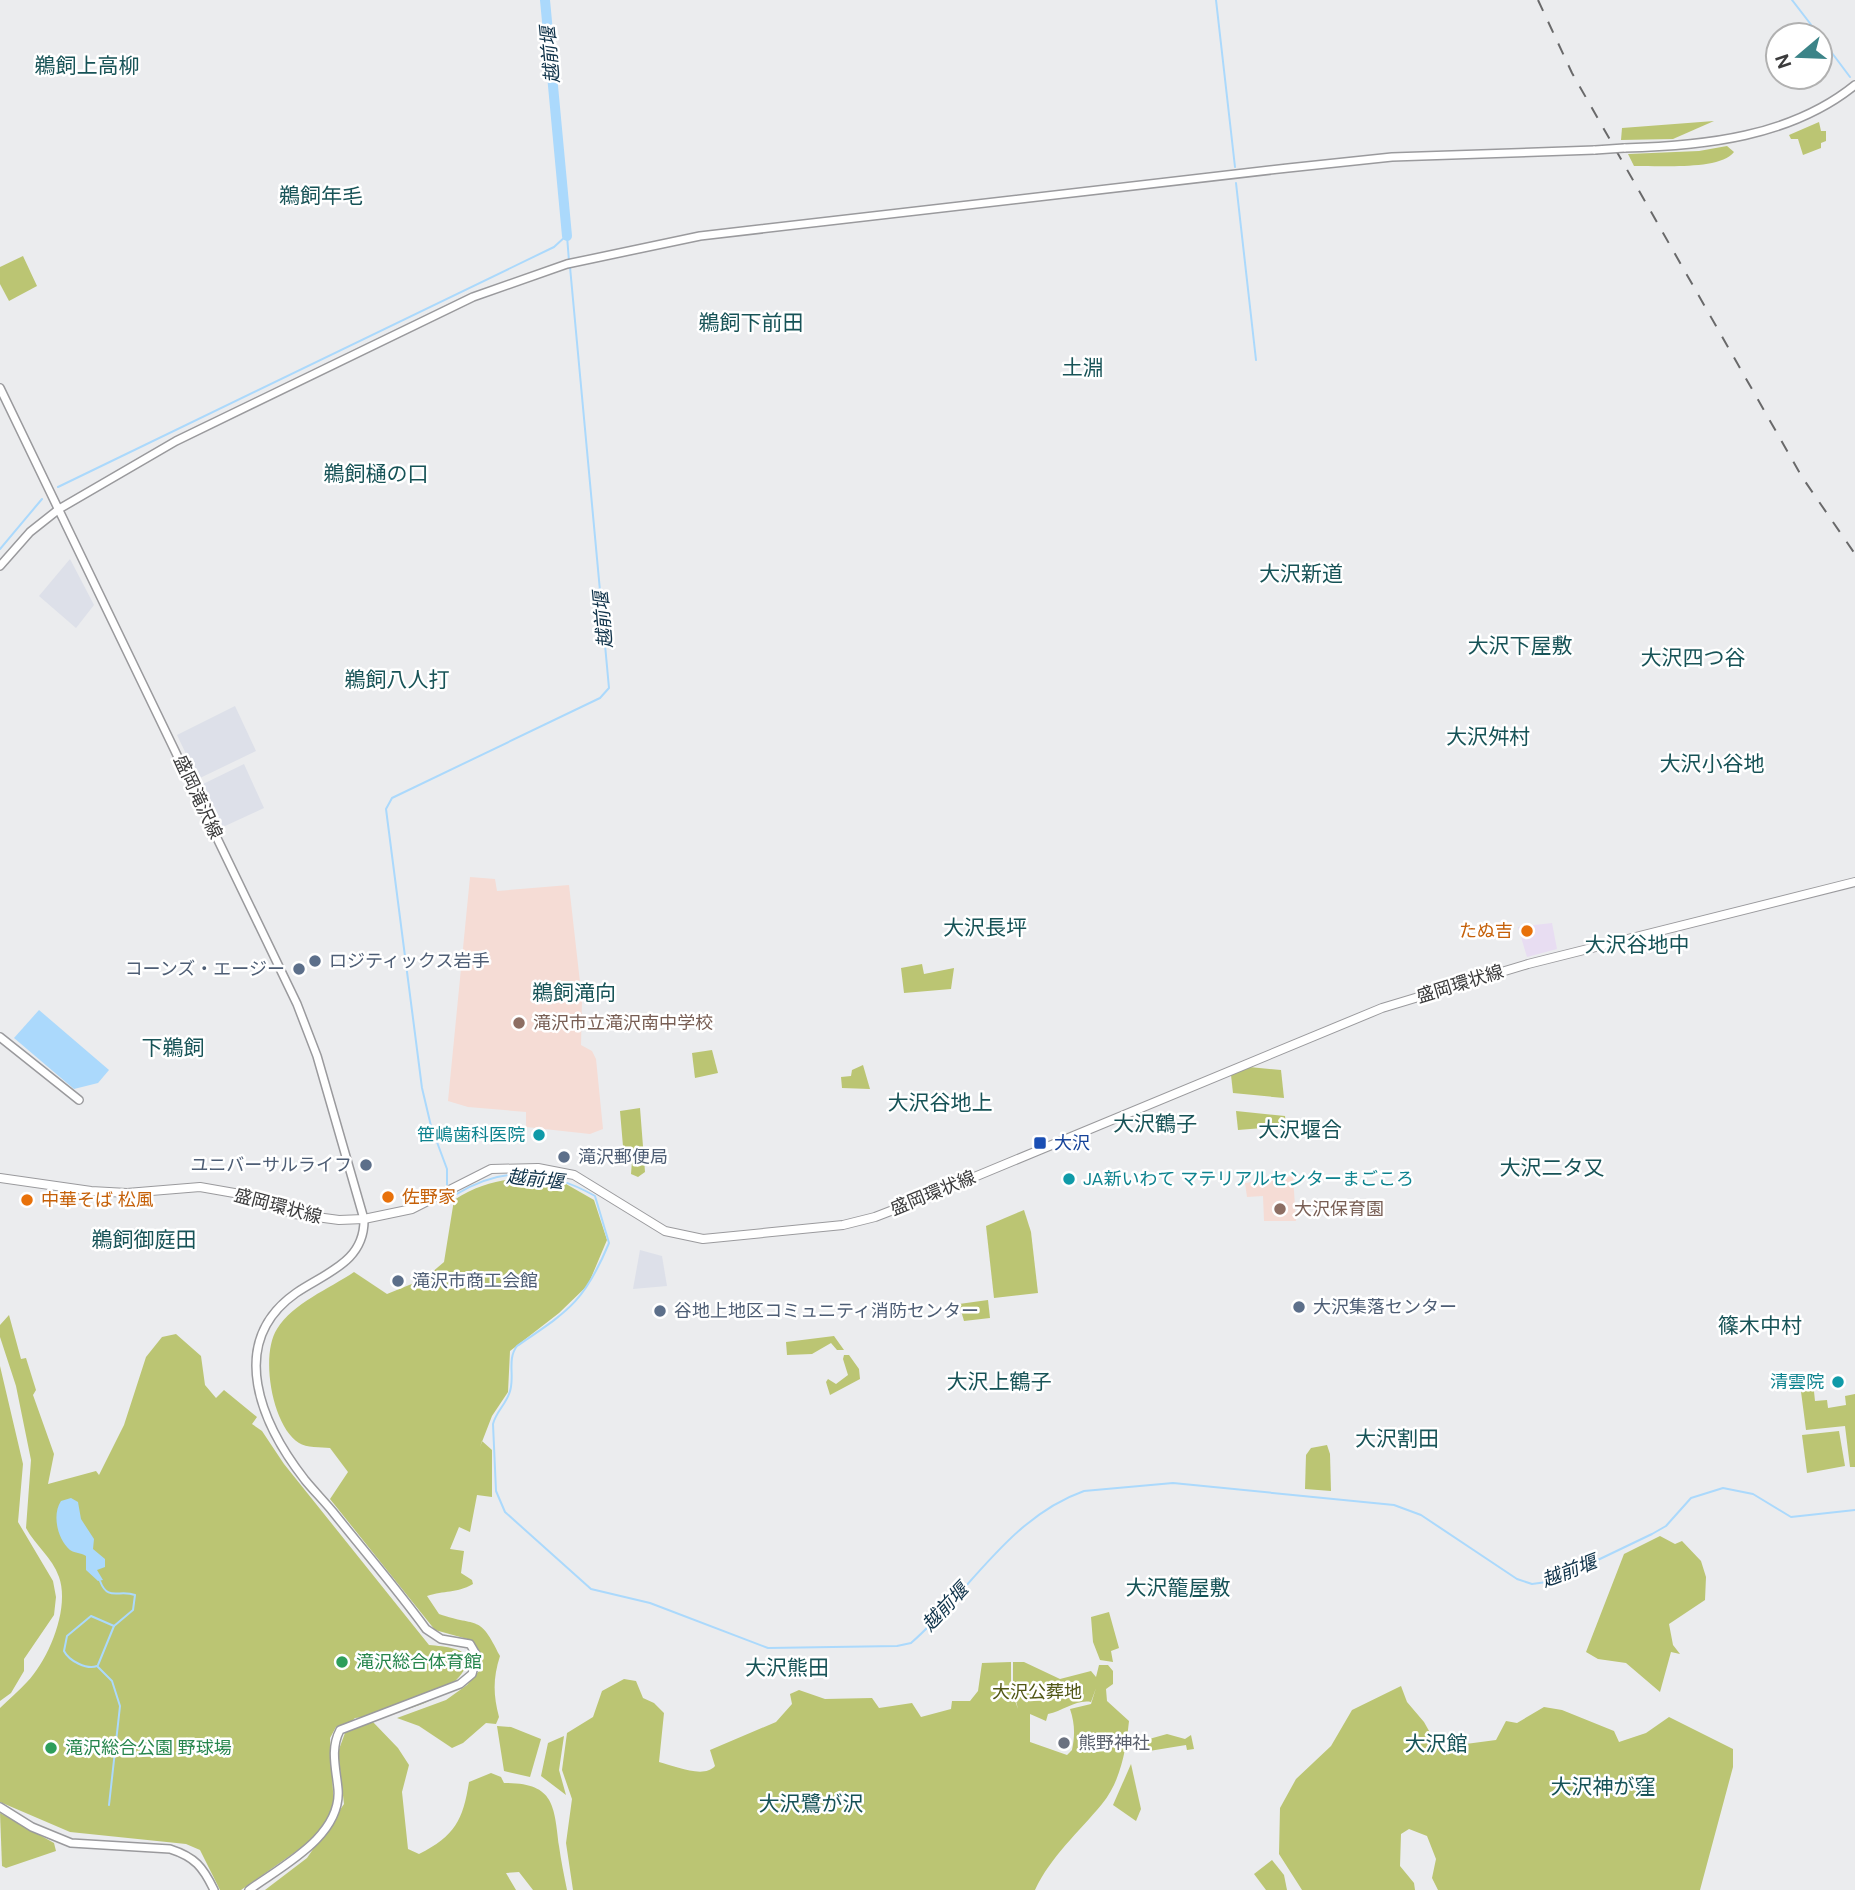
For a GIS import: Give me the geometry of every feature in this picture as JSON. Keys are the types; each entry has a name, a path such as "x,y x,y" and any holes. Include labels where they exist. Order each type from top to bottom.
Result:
{"main road":[{"name":"盛岡環状線","path":"0,1178 91,1191 127,1193 200,1187 240,1194 294,1214 320,1219 364,1219 412,1209 491,1169 520,1167 553,1169 575,1175 649,1222 681,1237 722,1238 853,1223 919,1200 1382,1008 1528,964 1855,882"}],"street":[{"path":"0,566 30,532 59,509 176,440 473,297 569,264 660,242 700,236 1288,168 1392,158 1680,147 1738,137 1793,119 1855,85"},
{"name":"盛岡滝沢線","path":"0,388 297,1004 317,1056 364,1219"},
{"path":"0,1037 79,1100"},
{"path":"249,1890 299,1854 332,1820 338,1805 334,1754 335,1740 340,1730 353,1723 444,1693 472,1674 477,1663 470,1644 441,1639 426,1629 305,1480 277,1439 259,1395 256,1361 266,1324 280,1305 348,1261 364,1231 364,1219"},
{"path":"0,1807 32,1827 71,1843 170,1849 182,1853 202,1866 214,1890"}],"shaded area":[{"path":"70,559 94,605 76,628 39,596"},
{"path":"235,706 256,751 198,779 177,735"},
{"path":"244,764 264,808 223,827 201,785"},
{"name":"滝沢市立滝沢南中学校","path":"470,877 495,879 497,891 569,885 582,1000 581,1045 592,1051 596,1059 603,1129 590,1134 526,1127 526,1112 468,1107 448,1101"},
{"path":"1552,923 1557,949 1527,957 1518,927"},
{"name":"大沢保育園","path":"1293,1176 1296,1221 1264,1221 1263,1196 1247,1197 1245,1183"},
{"path":"640,1250 662,1256 667,1286 633,1289"}],"green space":[{"path":"1714,121 1673,139 1621,140 1622,128"},
{"path":"1819,122 1821,131 1826,131 1826,141 1821,143 1821,148 1803,155 1798,139 1791,139 1789,135"},
{"path":"1727,146 1734,152 1726,158 1702,165 1634,166 1628,154 1699,151"},
{"path":"23,256 37,286 9,301 0,284 0,267"},
{"path":"922,964 924,974 954,968 951,989 904,993 901,968"},
{"path":"712,1050 718,1073 695,1078 692,1053"},
{"path":"863,1065 870,1089 842,1088 841,1077 851,1076 852,1070"},
{"path":"1249,1067 1281,1070 1284,1098 1233,1093 1231,1075"},
{"path":"640,1108 645,1172 638,1177 631,1174 632,1161 624,1158 620,1111"},
{"path":"1236,1111 1285,1116 1286,1126 1238,1130"},
{"path":"532,1178 566,1184 594,1200 607,1240 588,1285 559,1313 510,1351 508,1392 492,1416 482,1441 492,1450 492,1497 477,1495 470,1532 459,1527 450,1549 464,1551 461,1573 472,1580 473,1584 427,1596 439,1614 477,1624 493,1642 500,1656 495,1686 499,1717 496,1724 486,1723 463,1743 452,1748 419,1726 397,1718 446,1700 467,1685 479,1671 482,1659 471,1640 435,1630 330,1499 348,1472 330,1448 302,1445 290,1434 276,1406 269,1372 269,1355 277,1329 292,1312 354,1272 387,1294 424,1279 444,1262 454,1200 464,1194 482,1186 511,1179"},
{"path":"1024,1210 1031,1232 1038,1293 994,1298 986,1226"},
{"path":"988,1300 990,1318 964,1321 959,1304"},
{"path":"9,1315 21,1359 26,1358 36,1390 33,1395 54,1454 48,1484 96,1471 99,1475 124,1425 146,1357 162,1337 176,1334 201,1356 205,1385 216,1398 224,1390 257,1417 252,1424 262,1431 284,1464 429,1645 454,1649 466,1655 465,1668 459,1677 434,1699 401,1711 355,1718 348,1725 336,1727 330,1738 334,1809 318,1836 241,1890 220,1890 200,1850 186,1844 70,1832 0,1802 0,1708 27,1682 43,1660 60,1618 62,1603 62,1589 56,1570 26,1528 31,1460 16,1386 0,1337 0,1325"},
{"path":"834,1336 844,1350 837,1350 831,1343 812,1354 787,1355 786,1342"},
{"path":"844,1355 849,1355 859,1369 860,1379 830,1395 826,1382 828,1379 836,1384 848,1375"},
{"path":"0,1366 23,1464 18,1522 53,1581 56,1597 54,1615 24,1659 24,1671 11,1693 0,1701"},
{"path":"1813,1382 1815,1401 1827,1400 1828,1408 1846,1405 1845,1396 1855,1394 1855,1467 1850,1467 1845,1426 1806,1430 1800,1384"},
{"path":"1839,1431 1845,1466 1807,1473 1802,1435"},
{"path":"1327,1445 1330,1454 1331,1491 1305,1489 1306,1455 1311,1448"},
{"path":"1660,1536 1675,1544 1682,1541 1701,1561 1706,1577 1705,1600 1669,1624 1673,1645 1680,1654 1671,1652 1660,1692 1626,1663 1598,1659 1586,1652 1624,1554"},
{"path":"1109,1612 1119,1648 1111,1651 1113,1662 1100,1660 1093,1642 1091,1617"},
{"name":"大沢公葬地","path":"1011,1662 1011,1689 1018,1709 1013,1689 1013,1662 1024,1662 1060,1679 1091,1671 1096,1677 1099,1665 1108,1665 1113,1671 1113,1684 1106,1689 1107,1701 1129,1721 1114,1785 1102,1804 1057,1855 1035,1890 573,1890 566,1843 572,1799 562,1770 567,1733 593,1717 602,1691 624,1679 636,1681 643,1698 654,1703 664,1713 659,1762 697,1772 710,1770 715,1766 710,1750 776,1722 792,1704 790,1694 799,1690 825,1699 872,1698 879,1708 912,1703 921,1717 951,1709 952,1701 970,1701 978,1691 982,1663","holes":["1096,1688 1091,1704 1070,1709 1074,1734 1072,1750 1067,1755 1030,1742 1030,1714 1046,1721 1048,1714 1080,1702 1091,1702"]},
{"path":"1401,1686 1407,1702 1424,1722 1442,1754 1458,1745 1496,1740 1506,1721 1517,1723 1544,1707 1562,1710 1614,1731 1619,1742 1646,1733 1669,1717 1733,1749 1733,1767 1700,1890 1438,1890 1432,1878 1436,1859 1427,1836 1409,1829 1401,1834 1400,1866 1414,1883 1415,1890 1302,1890 1279,1854 1280,1808 1296,1779 1331,1746 1352,1710"},
{"path":"372,1721 398,1748 409,1765 402,1792 408,1849 419,1854 449,1833 464,1807 469,1782 491,1773 501,1777 504,1783 533,1787 548,1799 553,1808 567,1890 533,1890 519,1872 506,1873 516,1890 265,1890 307,1858 344,1804 338,1752 345,1733"},
{"path":"497,1726 511,1727 541,1739 530,1777 504,1771"},
{"path":"1167,1734 1185,1739 1191,1735 1194,1749 1187,1750 1186,1745 1143,1752 1142,1741"},
{"path":"564,1736 559,1770 566,1795 541,1776 548,1743"},
{"path":"1131,1764 1141,1809 1136,1821 1113,1805"},
{"path":"0,1813 54,1843 56,1851 6,1868 2,1866"},
{"path":"1272,1860 1284,1875 1287,1890 1266,1890 1254,1874"}],"water":[{"path":"39,1010 109,1070 98,1083 74,1089 14,1038"},
{"path":"71,1498 78,1502 81,1519 94,1539 93,1549 105,1559 105,1567 97,1570 103,1580 98,1581 86,1570 86,1556 70,1550 59,1533 56,1519 58,1506 61,1501"}],"waterway":[{"name":"越前堰","path":"545,0 567,236"},
{"path":"1216,0 1235,167"},
{"path":"1792,0 1808,21"},
{"path":"1834,56 1850,77"},
{"path":"1236,183 1256,360"},
{"path":"58,487 554,247 566,236"},
{"name":"越前堰","path":"567,236 569,261"},
{"name":"越前堰","path":"447,1185 447,1169 431,1126 422,1088 386,809 392,798 600,698 609,688 570,267"},
{"path":"0,549 42,499"},
{"name":"越前堰","path":"453,1192 455,1195 473,1185 508,1175 525,1174 560,1180 595,1196 609,1243 591,1279 573,1304 514,1351 511,1388 493,1424 496,1491 505,1512 591,1589 650,1603 768,1648 897,1646 911,1643 1011,1538 1057,1503 1084,1491 1173,1483 1394,1505 1421,1515 1517,1579 1532,1584 1554,1581 1652,1534 1666,1526 1691,1498 1723,1488 1753,1494 1791,1517 1855,1510"},
{"path":"100,1581 110,1593 135,1595 133,1610 114,1626 91,1616 67,1636 64,1651 79,1664 97,1666 112,1681 120,1706 109,1805"},
{"path":"98,1665 114,1626"}],"railway":[{"path":"1538,0 1572,73 1802,477 1855,554"}],"place":[{"name":"たぬ吉","path":"1527,931"},
{"name":"ロジティックス岩手","path":"315,961"},
{"name":"コーンズ・エージー","path":"299,969"},
{"name":"滝沢市立滝沢南中学校","path":"519,1023"},
{"name":"笹嶋歯科医院","path":"539,1135"},
{"name":"大沢","path":"1040,1143"},
{"name":"滝沢郵便局","path":"564,1157"},
{"name":"ユニバーサルライフ","path":"366,1165"},
{"name":"JA新いわて マテリアルセンターまごころ","path":"1069,1179"},
{"name":"佐野家","path":"388,1197"},
{"name":"中華そば 松風","path":"27,1200"},
{"name":"大沢保育園","path":"1280,1209"},
{"name":"滝沢市商工会館","path":"398,1281"},
{"name":"大沢集落センター","path":"1299,1307"},
{"name":"谷地上地区コミュニティ消防センター","path":"660,1311"},
{"name":"清雲院","path":"1838,1382"},
{"name":"滝沢総合体育館","path":"342,1662"},
{"name":"熊野神社","path":"1064,1743"},
{"name":"滝沢総合公園 野球場","path":"51,1748"}],"district":[{"name":"鵜飼上高柳","path":"87,66"},
{"name":"鵜飼年毛","path":"321,196"},
{"name":"鵜飼下前田","path":"751,323"},
{"name":"土淵","path":"1083,368"},
{"name":"鵜飼樋の口","path":"376,474"},
{"name":"大沢新道","path":"1301,574"},
{"name":"大沢下屋敷","path":"1520,646"},
{"name":"大沢四つ谷","path":"1693,658"},
{"name":"鵜飼八人打","path":"397,680"},
{"name":"大沢舛村","path":"1488,737"},
{"name":"大沢小谷地","path":"1712,764"},
{"name":"大沢長坪","path":"985,928"},
{"name":"大沢谷地中","path":"1637,945"},
{"name":"鵜飼滝向","path":"574,993"},
{"name":"下鵜飼","path":"173,1048"},
{"name":"大沢谷地上","path":"940,1103"},
{"name":"大沢鶴子","path":"1155,1124"},
{"name":"大沢堰合","path":"1300,1130"},
{"name":"大沢二タ又","path":"1552,1168"},
{"name":"鵜飼御庭田","path":"144,1240"},
{"name":"篠木中村","path":"1760,1326"},
{"name":"大沢上鶴子","path":"999,1382"},
{"name":"大沢割田","path":"1397,1439"},
{"name":"大沢籠屋敷","path":"1178,1588"},
{"name":"大沢熊田","path":"787,1668"},
{"name":"大沢館","path":"1436,1744"},
{"name":"大沢神が窪","path":"1603,1787"},
{"name":"大沢鷺が沢","path":"811,1804"}]}
